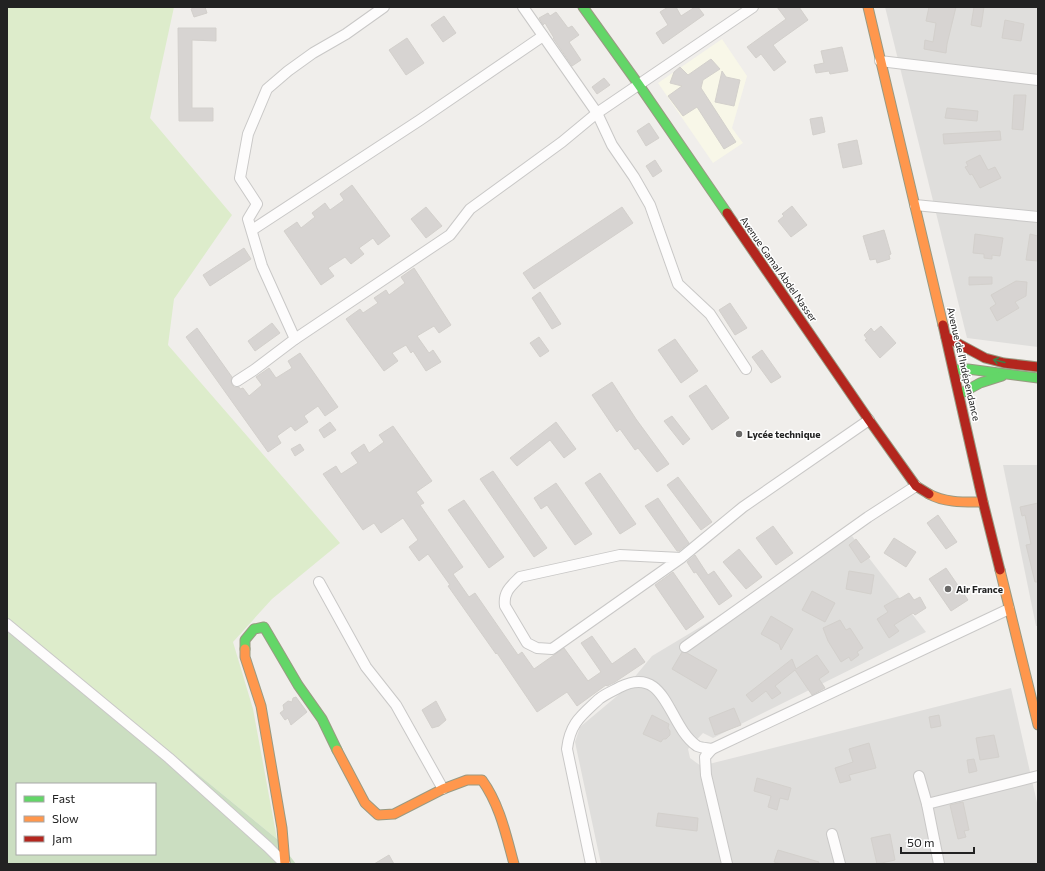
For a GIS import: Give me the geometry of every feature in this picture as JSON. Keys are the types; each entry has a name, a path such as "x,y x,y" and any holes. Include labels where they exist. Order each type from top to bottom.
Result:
{"street":[{"path":"295,339 262,266 248,219 257,204 240,178 248,134 268,89 288,70 313,53 346,34 384,7"},
{"path":"523,7 597,113 612,145 634,176 650,205 678,284 710,314 746,368"},
{"name":"Avenue Gamal Abdel Nasser","path":"583,7 639,85 916,486 933,496 947,500 983,502"},
{"path":"237,381 295,339 450,236 470,209 562,142 597,113 753,7"},
{"name":"Avenue de l'Indépendance","path":"868,7 960,394 983,502 1009,609 1034,696 1038,725"},
{"path":"252,230 420,120 543,36"},
{"path":"880,61 1038,80"},
{"path":"915,205 1038,217"},
{"path":"946,337 985,358 1004,363 1038,367"},
{"path":"954,370 968,369 1038,378"},
{"path":"960,394 981,382 1006,375"},
{"path":"681,558 620,555 520,577 509,587 504,599 506,606 526,643 537,648 552,649 681,558 743,507 869,420"},
{"path":"685,647 868,516 916,486"},
{"path":"319,582 366,667 396,705 443,789"},
{"path":"727,864 706,775 705,757 712,749 1009,609"},
{"path":"7,624 169,758 285,864"},
{"path":"285,864 282,828 261,706 245,657 245,640 254,629 264,627 298,685 322,719 347,771 365,803 378,815 394,814 443,789 467,780 482,780 490,789 500,813 514,864"},
{"path":"591,864 567,749 569,735 579,718 603,695 629,682 647,682 660,691 684,732 698,747 712,749"},
{"path":"919,776 927,804 939,864"},
{"path":"927,804 1038,776"},
{"path":"832,834 840,864"}],"shaded area":[{"path":"885,7 1038,7 1038,347 967,338"},
{"path":"722,39 747,76 732,128 743,143 713,163 658,83"},
{"path":"1003,465 1038,465 1038,626 1036,626"},
{"path":"852,536 926,632 713,738 703,733 688,749 690,758 701,766 1011,688 1038,807 1038,864 601,864 575,742 580,727 623,691 652,656"}],"green space":[{"path":"7,7 174,7 150,118 232,215 174,299 168,345 340,543 272,599 233,642 253,709 277,839 7,618"},
{"path":"7,618 277,839 296,864 7,864"}],"building":[{"path":"196,7 205,7 207,13 194,17 191,9"},
{"path":"668,7 676,7 681,16 695,7 698,7 704,15 663,44 656,33 668,25 660,12"},
{"path":"777,7 799,7 808,20 773,45 786,62 774,71 761,54 756,58 747,47 786,19"},
{"path":"929,7 956,7 946,53 924,49 925,40 933,42 936,23 926,21"},
{"path":"974,7 984,7 981,27 971,25"},
{"path":"556,12 568,28 572,26 579,35 569,42 581,60 572,66 553,38 545,23 543,25 539,18 548,13 550,16"},
{"path":"444,16 456,33 443,42 431,25"},
{"path":"1005,20 1024,24 1021,41 1002,38"},
{"path":"178,28 216,28 216,41 192,40 192,108 213,108 213,121 179,121"},
{"path":"407,38 424,63 406,75 389,50"},
{"path":"842,47 848,71 830,74 829,71 816,73 814,65 824,63 821,51"},
{"path":"711,59 720,69 703,80 701,88 736,142 724,149 697,107 683,116 668,96 682,86 670,83 674,72 680,67 688,75"},
{"path":"722,71 726,77 740,80 734,106 715,102"},
{"path":"604,78 610,85 597,94 592,87"},
{"path":"1014,95 1026,95 1023,130 1012,129"},
{"path":"947,108 978,111 977,121 945,118"},
{"path":"822,117 825,132 813,135 810,119"},
{"path":"649,123 659,138 646,146 637,131"},
{"path":"1000,131 1001,140 944,144 943,134"},
{"path":"857,140 862,164 843,168 838,144"},
{"path":"980,155 988,170 995,167 1001,178 980,188 972,174 970,175 965,167 968,166 966,162"},
{"path":"655,160 662,171 653,177 646,166"},
{"path":"352,185 390,236 378,245 373,238 359,248 364,254 351,264 345,257 328,268 334,276 321,285 284,231 297,222 301,228 315,217 312,213 325,203 330,210 344,200 340,194"},
{"path":"792,206 807,225 791,237 778,221 784,216 782,214"},
{"path":"426,207 442,226 426,238 411,219"},
{"path":"622,207 633,223 534,289 523,273"},
{"path":"884,230 891,254 889,255 890,259 877,263 876,259 870,260 863,236"},
{"path":"975,234 1003,238 1000,256 992,255 992,259 984,258 984,254 973,253"},
{"path":"1030,234 1038,236 1038,261 1026,260"},
{"path":"244,248 251,259 210,286 203,275"},
{"path":"414,268 451,325 439,333 434,326 417,336 429,353 433,350 441,362 426,371 413,351 411,353 406,345 392,353 398,361 384,371 346,319 360,309 363,313 378,303 374,298 386,290 389,295 405,283 401,277"},
{"path":"969,277 992,277 992,284 969,285"},
{"path":"1016,281 1027,282 1026,296 1015,302 1019,308 997,321 990,308 996,304 991,295"},
{"path":"540,292 561,324 552,329 532,298"},
{"path":"730,303 747,328 735,335 719,310"},
{"path":"272,323 280,333 255,351 248,341"},
{"path":"881,326 896,343 880,358 865,340 867,339 864,335 871,328 874,332"},
{"path":"197,328 232,377 232,385 234,387 239,387 240,389 243,388 249,396 262,385 256,377 269,368 276,378 292,368 288,361 300,353 338,407 325,416 318,406 304,416 308,422 295,431 291,426 277,436 281,443 268,452 186,337"},
{"path":"539,337 549,351 540,357 530,343"},
{"path":"675,339 698,371 681,383 658,350"},
{"path":"762,350 781,377 771,383 752,357"},
{"path":"612,382 636,419 669,464 657,472 638,448 635,450 620,429 617,432 592,395"},
{"path":"706,385 729,418 712,430 689,396"},
{"path":"672,416 690,439 683,445 664,421"},
{"path":"330,422 336,430 324,438 319,430"},
{"path":"556,422 576,449 564,458 550,440 517,466 510,458"},
{"path":"393,426 432,481 416,492 424,503 420,505 463,567 453,574 469,597 475,593 518,655 522,652 534,669 564,648 588,681 601,672 581,643 592,636 612,664 635,648 645,662 615,682 607,686 606,685 577,706 567,692 537,712 497,653 496,654 448,586 450,585 428,554 419,561 409,547 418,540 403,518 381,533 374,523 363,530 323,474 336,466 341,474 358,463 351,453 364,444 369,453 384,442 379,435"},
{"path":"300,444 304,450 295,456 291,449"},
{"path":"493,471 547,548 534,557 480,479"},
{"path":"600,473 636,524 620,534 585,483"},
{"path":"678,477 712,522 701,530 667,485"},
{"path":"556,483 592,534 575,545 547,505 541,509 534,498"},
{"path":"658,498 689,543 679,551 677,551 645,506"},
{"path":"464,500 504,557 489,568 448,510"},
{"path":"1038,503 1038,582 1035,582 1026,545 1031,544 1025,515 1022,516 1020,507"},
{"path":"938,515 957,542 946,549 927,523"},
{"path":"773,526 793,553 776,565 756,538"},
{"path":"894,538 916,552 906,567 884,553"},
{"path":"856,539 870,557 861,563 849,545"},
{"path":"739,549 762,577 746,589 723,562"},
{"path":"695,555 708,575 714,571 732,596 719,605 696,572 694,573 687,562"},
{"path":"946,568 968,600 951,611 929,579"},
{"path":"849,571 874,575 871,594 846,589"},
{"path":"673,572 704,617 686,630 655,585"},
{"path":"812,591 835,603 825,622 802,610"},
{"path":"909,593 914,600 920,597 926,608 915,615 913,613 894,625 899,631 889,638 877,619 888,612 884,606"},
{"path":"771,616 793,629 781,650 779,644 761,634"},
{"path":"840,620 846,630 850,628 863,648 857,652 859,655 851,661 849,657 841,662 828,641 823,628"},
{"path":"682,652 687,653 717,670 706,689 672,669"},
{"path":"817,655 829,672 819,679 825,688 812,695 795,670 775,686 781,693 772,699 766,691 752,702 746,695 792,659 796,669"},
{"path":"296,697 307,712 291,725 288,718 285,720 280,713 284,710 283,705 288,701 292,702 293,698"},
{"path":"436,701 446,720 439,726 432,728 422,710"},
{"path":"734,708 741,725 715,735 709,718"},
{"path":"652,715 669,724 668,728 670,735 661,742 643,734"},
{"path":"939,715 941,726 931,728 929,717"},
{"path":"994,735 999,757 980,760 976,738"},
{"path":"869,743 876,768 849,775 851,780 840,783 835,768 853,762 849,749"},
{"path":"974,759 977,771 969,773 967,760"},
{"path":"757,778 791,788 788,800 780,798 777,810 768,807 771,796 754,791"},
{"path":"963,802 969,830 964,831 966,837 958,839 950,805"},
{"path":"658,813 698,818 697,831 656,826"},
{"path":"890,834 895,860 877,864 871,838"},
{"path":"778,850 819,862 818,864 781,864 774,862"},
{"path":"389,855 394,864 374,864"}],"traffic: fast":[{"path":"583,7 639,85 727,213"},
{"path":"954,370 968,369 1038,378"},
{"path":"960,394 980,383 1002,376"},
{"path":"245,649 245,640 254,629 264,627 298,685 322,719 337,750"}],"traffic: slow":[{"path":"868,7 943,325"},
{"path":"929,494 948,500 983,502"},
{"path":"1000,570 1038,725"},
{"path":"245,649 245,657 261,706 282,828 285,864"},
{"path":"337,750 365,803 378,815 394,814 443,789 467,780 482,780 498,810 514,864"}],"traffic: jam":[{"path":"727,213 916,486 929,494"},
{"path":"943,325 1000,570"},
{"path":"946,337 985,358 1004,363 1038,367"}],"place":[{"name":"Lycée technique","path":"739,434"},
{"name":"Air France","path":"948,589"}]}
